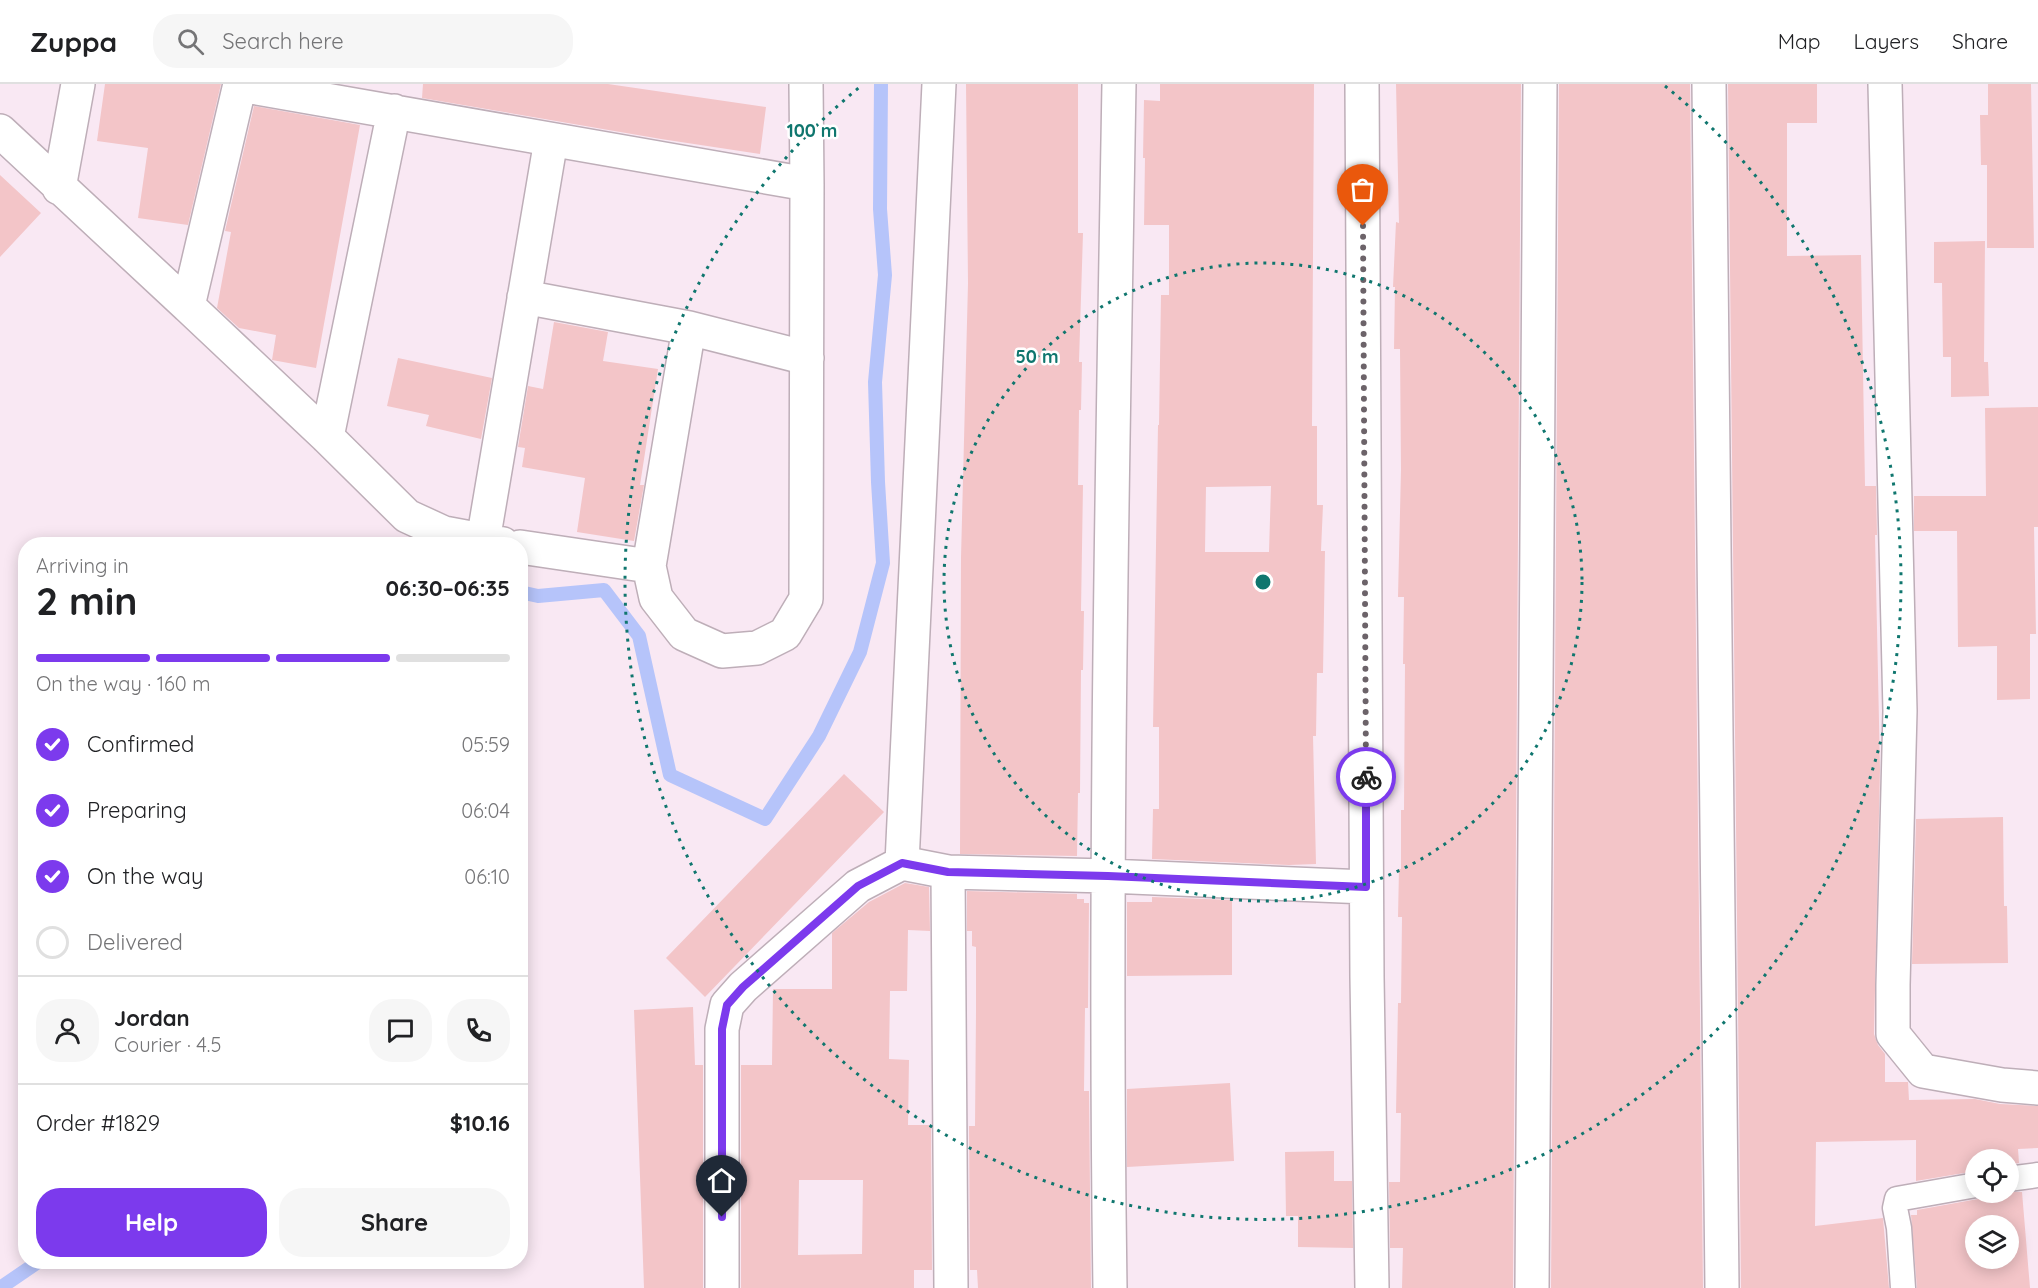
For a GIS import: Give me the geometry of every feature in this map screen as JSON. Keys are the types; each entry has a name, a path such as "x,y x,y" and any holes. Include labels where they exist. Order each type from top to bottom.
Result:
{"street":[{"path":"59,188 78,84"},
{"path":"188,306 240,84 807,184"},
{"path":"689,328 649,566 656,598 684,634 722,651 757,648 785,634 806,599 806,84"},
{"path":"902,863 939,84"},
{"path":"1110,1288 1107,1065 1108,876 1119,84"},
{"path":"1362,84 1366,887 1372,1288"},
{"path":"1532,1288 1540,84"},
{"path":"1709,84 1722,1288"},
{"path":"1885,84 1900,711 1893,1034 1923,1071 2002,1085 2038,1088"},
{"path":"327,437 394,111"},
{"path":"0,131 327,437 407,516 444,533 464,537"},
{"path":"494,537 524,297 551,140"},
{"path":"524,297 689,328 807,358"},
{"path":"528,548 649,566"},
{"path":"722,1288 722,1029 727,1005 743,987 858,886 902,863 948,872 1366,887"},
{"path":"948,872 951,1288"}],"lane":[{"path":"2019,1178 2038,1175"},
{"path":"1903,1288 1899,1228 1895,1208 1897,1199 1965,1187"}],"building":[{"path":"105,84 221,84 188,225 138,218 148,148 97,141"},
{"path":"423,84 608,84 766,107 760,154 422,98"},
{"path":"966,84 1078,84 1078,233 1083,233 1078,485 1083,485 1081,611 1084,611 1077,856 960,854 961,558 968,283"},
{"path":"1160,84 1314,84 1312,426 1317,426 1317,505 1323,505 1321,551 1325,551 1323,673 1317,673 1316,736 1313,736 1316,864 1289,865 1152,859 1153,809 1159,809 1159,727 1153,727 1161,295 1169,295 1169,225 1144,225 1145,158 1143,158 1144,100 1160,101","holes":["1271,486 1269,552 1205,552 1206,487"]},
{"path":"1396,84 1521,84 1513,1288 1402,1288 1403,1248 1390,1248 1389,1182 1400,1182 1401,1113 1396,1113 1398,1003 1401,1003 1402,917 1398,917 1401,810 1404,810 1405,664 1403,664 1404,597 1398,597 1401,470 1400,349 1394,349 1395,287 1393,287 1396,222 1399,223"},
{"path":"1559,84 1690,84 1703,1288 1551,1288"},
{"path":"1728,84 1817,84 1817,123 1787,123 1787,256 1861,255 1865,486 1876,486 1877,535 1875,535 1880,769 1874,1034 1885,1054 1885,1082 1908,1082 1909,1100 1975,1099 2000,1104 2038,1106 2038,1148 1965,1149 1965,1173 1916,1181 1916,1140 1816,1142 1815,1226 1883,1218 1889,1288 1741,1288"},
{"path":"1988,84 2031,84 2034,248 1987,248 1987,165 1981,165 1980,115 1988,115"},
{"path":"254,106 360,125 316,368 272,360 276,335 239,328 217,308 231,232 225,231"},
{"path":"0,175 41,213 0,257"},
{"path":"1985,241 1984,362 1988,362 1989,396 1951,397 1951,357 1943,357 1942,283 1934,283 1934,242"},
{"path":"554,322 608,332 603,361 658,369 640,485 644,485 634,541 577,532 585,478 522,467 525,448 518,447 528,386 543,389"},
{"path":"398,358 492,378 481,439 426,426 429,415 387,406"},
{"path":"2038,407 2038,527 2034,527 2036,634 2030,634 2030,699 1997,700 1997,646 1958,647 1957,531 1914,531 1914,496 1986,496 1985,408"},
{"path":"844,774 884,812 705,997 666,958"},
{"path":"2003,817 2004,906 2007,906 2008,963 1912,964 1916,819"},
{"path":"905,883 929,887 930,931 908,930 907,991 890,991 889,1059 909,1060 908,1125 931,1125 932,1270 914,1270 914,1288 741,1288 741,1065 772,1065 773,989 832,989 832,933 869,902","holes":["799,1180 863,1180 862,1254 798,1255"]},
{"path":"967,891 1077,894 1077,899 1084,899 1084,903 1089,903 1084,1091 1089,1091 1091,1288 978,1288 977,1270 970,1270 969,1126 975,1126 976,947 972,946 972,931 967,931"},
{"path":"1152,897 1232,900 1232,975 1127,976 1127,902 1152,902"},
{"path":"693,1007 695,1065 703,1065 703,1288 644,1288 634,1010"},
{"path":"1230,1083 1234,1161 1127,1167 1127,1089"},
{"path":"1334,1151 1334,1181 1352,1181 1353,1248 1298,1247 1298,1216 1286,1216 1285,1152"},
{"path":"2019,1192 2022,1192 2030,1288 1917,1288 1911,1215 1917,1215 1917,1210 1965,1201 2019,1203"}],"waterway":[{"path":"528,594 538,596 604,590 639,636 670,775 765,819 819,736 860,652 883,563 875,382 885,275 880,209 881,84"},
{"path":"0,1288 28,1269"}],"way so far":[{"path":"1363,226 1366,777"}],"route":[{"path":"722,1217 722,1029 727,1005 743,987 858,886 902,863 948,872 1366,887 1366,777"}]}
